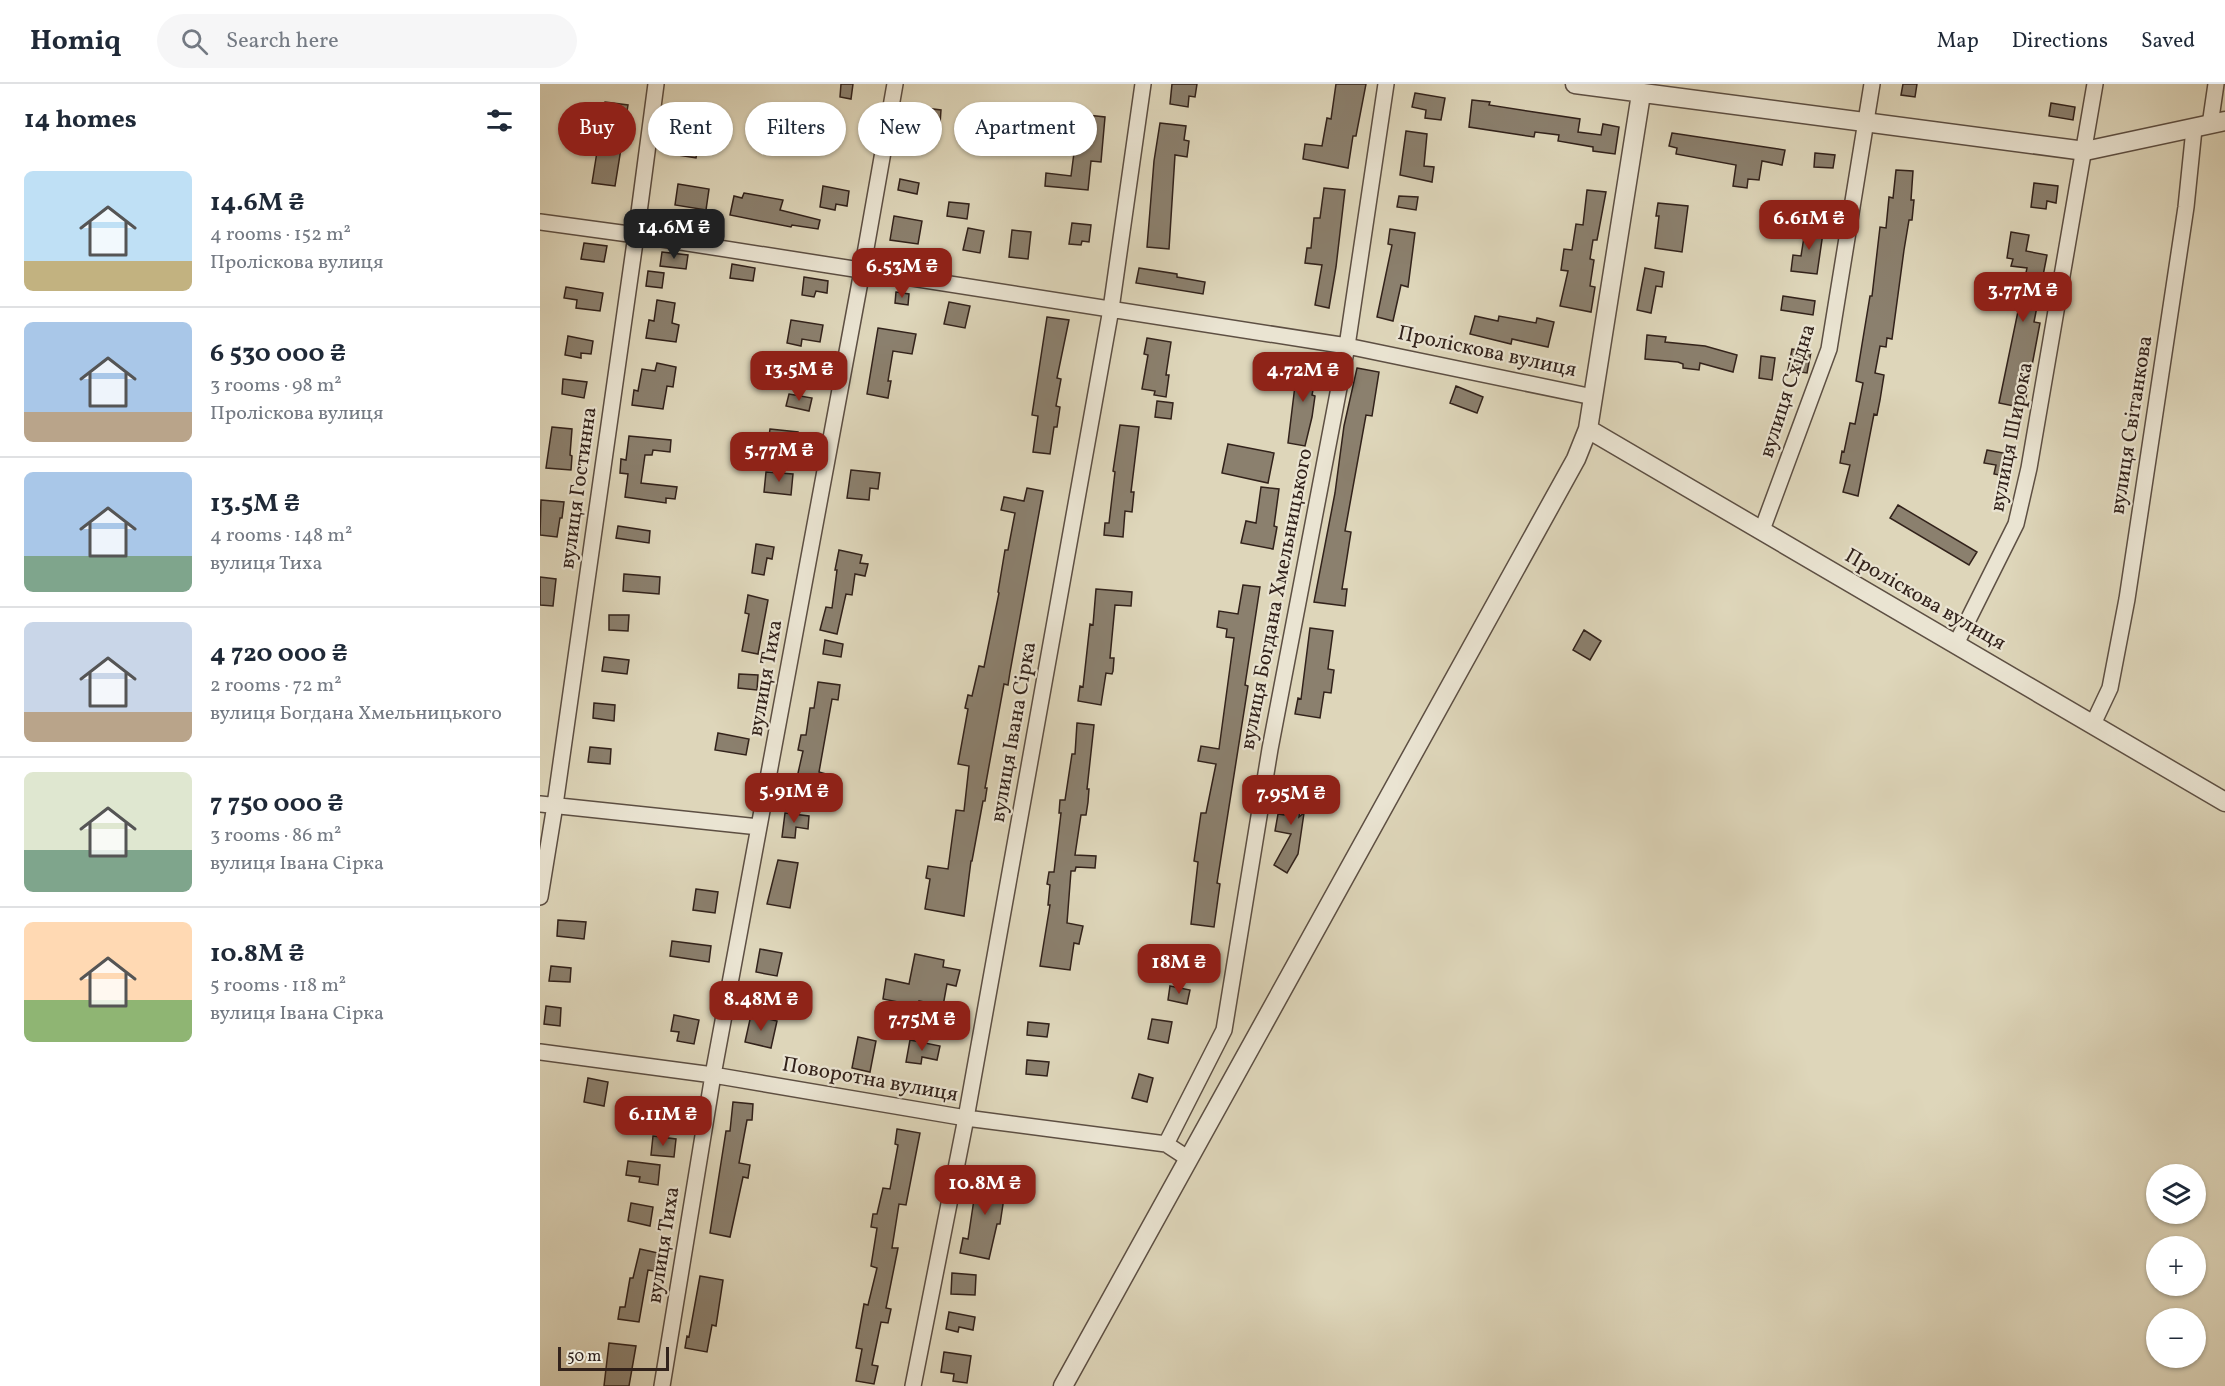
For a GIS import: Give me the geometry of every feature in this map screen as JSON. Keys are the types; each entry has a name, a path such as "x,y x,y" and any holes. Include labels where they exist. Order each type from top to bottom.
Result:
{"street":[{"name":"вулиця Гостинна","path":"540,897 548,805 636,235 656,84"},
{"name":"вулиця Тиха","path":"662,1386 713,1075 895,84"},
{"name":"вулиця Івана Сірка","path":"913,1386 966,1118 1111,309 1143,84"},
{"name":"вулиця Богдана Хмельницького","path":"1166,1144 1224,1030 1270,749 1347,346 1386,84"},
{"path":"1575,84 1642,89 1866,123 2085,151 2210,125"},
{"name":"вулиця Східна","path":"1762,530 1829,349 1872,84"},
{"name":"вулиця Широка","path":"1956,644 2016,524 2030,468 2095,84"},
{"name":"вулиця Світанкова","path":"2093,724 2110,688 2127,598 2184,218 2210,125 2216,84"},
{"path":"1593,397 1642,89"},
{"name":"Проліскова вулиця","path":"540,222 1347,346 1593,397 1588,429 2225,802"},
{"path":"1062,1386 1542,522 1576,459 1588,429"},
{"path":"548,805 759,828"},
{"name":"Поворотна вулиця","path":"540,1052 713,1075 966,1118 1166,1144 1189,1159"}],"building":[{"path":"841,84 853,84 851,99 840,97"},
{"path":"1172,84 1197,84 1195,97 1189,96 1188,107 1170,104"},
{"path":"1336,84 1366,84 1356,136 1353,136 1348,168 1303,159 1305,144 1322,146 1327,118 1331,119"},
{"path":"1903,84 1917,84 1915,97 1901,95"},
{"path":"1415,93 1445,98 1441,120 1425,118 1426,110 1412,107"},
{"path":"1472,100 1490,102 1489,105 1580,119 1578,132 1601,135 1603,124 1619,127 1615,154 1593,151 1593,147 1558,141 1559,135 1535,132 1534,137 1469,127"},
{"path":"2051,103 2075,107 2073,120 2049,116"},
{"path":"1097,116 1105,117 1101,162 1091,161 1088,190 1045,186 1046,173 1071,176 1074,156 1097,156"},
{"path":"1160,123 1186,126 1184,140 1189,141 1187,157 1175,155 1169,249 1147,247 1154,161"},
{"path":"1406,131 1427,134 1424,166 1434,167 1432,182 1400,175"},
{"path":"1672,133 1785,150 1782,165 1762,161 1759,180 1748,179 1747,188 1733,186 1736,165 1676,154 1677,148 1669,146"},
{"path":"1815,153 1835,155 1833,168 1814,167"},
{"path":"596,156 620,156 615,186 592,183"},
{"path":"1896,170 1913,171 1912,220 1909,220 1892,339 1887,338 1886,347 1880,346 1875,373 1884,375 1858,496 1843,492 1850,465 1840,463 1850,423 1855,424 1863,383 1856,381 1870,296 1872,296 1880,227 1886,228 1889,197 1893,198"},
{"path":"900,179 919,183 917,194 898,190"},
{"path":"2034,183 2058,186 2056,203 2047,201 2046,209 2031,207"},
{"path":"678,184 709,189 706,210 675,205"},
{"path":"823,186 849,191 847,206 836,204 835,210 820,207"},
{"path":"1324,188 1345,190 1329,308 1315,305 1322,265 1305,263 1307,248 1311,248 1314,218 1320,218"},
{"path":"1587,190 1606,192 1597,240 1593,240 1590,259 1594,260 1590,286 1595,287 1591,312 1560,306 1568,271 1561,270 1564,249 1572,250 1576,224 1583,225"},
{"path":"744,193 783,200 780,210 820,220 818,229 792,225 791,227 730,215 734,196 742,198"},
{"path":"1399,196 1418,197 1416,210 1397,207"},
{"path":"949,202 969,204 967,219 947,216"},
{"path":"1658,203 1688,206 1682,252 1655,248 1659,216 1656,216"},
{"path":"894,216 922,221 918,244 890,240"},
{"path":"1072,223 1091,225 1089,242 1082,241 1081,245 1069,244"},
{"path":"1806,224 1824,226 1817,274 1791,271 1793,255 1801,256"},
{"path":"968,228 984,231 980,253 963,250"},
{"path":"1390,229 1415,233 1408,287 1401,285 1393,321 1377,317 1392,245 1388,244"},
{"path":"1012,230 1031,232 1028,259 1009,257"},
{"path":"2011,232 2029,235 2026,251 2047,255 2034,322 2040,323 2024,408 1999,403 2027,268 2011,266 2013,259 2007,258"},
{"path":"584,243 607,246 604,262 581,259"},
{"path":"662,252 688,255 686,269 660,266"},
{"path":"732,264 755,268 753,281 730,278"},
{"path":"1139,268 1177,274 1177,277 1205,282 1203,294 1136,283"},
{"path":"1645,268 1664,272 1662,287 1656,286 1651,313 1637,310"},
{"path":"648,271 664,273 662,288 646,286"},
{"path":"804,277 828,281 827,293 816,291 814,297 802,295"},
{"path":"566,287 603,293 600,311 576,308 577,300 564,298"},
{"path":"896,292 909,294 908,305 895,303"},
{"path":"1783,296 1815,301 1813,315 1781,310"},
{"path":"657,300 675,303 672,323 679,325 676,342 646,338 649,320 654,321"},
{"path":"949,302 970,306 965,328 944,324"},
{"path":"1475,316 1498,321 1499,316 1536,323 1537,318 1554,322 1548,347 1512,339 1511,344 1470,334"},
{"path":"1047,317 1069,320 1057,378 1061,379 1056,406 1060,407 1050,454 1033,452 1038,416 1032,415"},
{"path":"791,320 823,325 820,342 802,339 801,346 787,343"},
{"path":"878,328 916,334 912,354 893,351 888,398 867,394"},
{"path":"1647,335 1666,337 1665,342 1705,346 1737,355 1733,372 1700,363 1699,370 1683,368 1683,364 1678,362 1645,359"},
{"path":"568,336 593,341 591,354 581,353 581,358 565,355"},
{"path":"1147,338 1171,342 1166,375 1169,375 1166,397 1154,395 1155,391 1142,389 1148,355 1144,354"},
{"path":"1792,349 1811,352 1807,373 1788,370"},
{"path":"1761,356 1775,358 1772,380 1759,378"},
{"path":"1298,361 1318,364 1312,395 1315,396 1312,417 1305,446 1288,443"},
{"path":"657,363 676,367 673,387 667,386 663,409 632,405 634,390 638,391 642,369 655,371"},
{"path":"1357,368 1379,372 1372,416 1366,415 1345,531 1351,532 1342,589 1347,589 1345,606 1314,602 1335,493 1344,426"},
{"path":"563,379 587,382 584,398 562,394"},
{"path":"1456,386 1483,397 1477,413 1450,403"},
{"path":"789,394 812,398 809,411 786,406"},
{"path":"1157,401 1173,403 1171,419 1155,417"},
{"path":"1120,425 1139,427 1131,492 1134,492 1132,512 1125,511 1123,537 1104,535 1105,523 1109,523 1115,472 1113,471"},
{"path":"552,427 572,429 571,470 546,468"},
{"path":"770,429 798,432 797,446 768,443"},
{"path":"629,436 671,440 670,452 653,450 652,455 645,455 641,483 677,487 675,499 666,498 666,503 625,497 628,474 620,473 621,459 626,460"},
{"path":"1228,444 1274,453 1268,483 1222,473"},
{"path":"1987,450 2014,455 2010,477 1994,474 1996,465 1984,463"},
{"path":"851,470 880,473 878,489 870,488 869,500 847,498"},
{"path":"766,472 793,474 791,495 764,492"},
{"path":"1261,487 1279,489 1273,549 1241,543 1246,521 1256,523"},
{"path":"1027,488 1043,491 1008,685 1004,684 985,788 987,788 985,801 983,801 971,861 964,916 925,909 930,879 926,878 928,866 948,869 956,810 964,811 969,766 958,764 968,709 965,708 968,695 972,696 979,666 984,667 1005,550 1008,550 1015,513 1001,510 1004,497 1024,501"},
{"path":"541,500 564,502 557,537 540,535"},
{"path":"1898,505 1977,552 1969,565 1890,518"},
{"path":"618,526 650,531 649,543 616,538"},
{"path":"756,544 774,547 772,559 767,558 764,575 752,573"},
{"path":"839,550 862,555 860,563 868,564 865,576 855,574 852,595 846,594 837,634 820,630 826,607 832,608"},
{"path":"624,574 660,577 659,594 623,591"},
{"path":"540,577 556,579 553,606 540,605"},
{"path":"1243,585 1260,587 1245,685 1248,686 1217,883 1220,884 1214,927 1191,924 1198,862 1194,861 1201,813 1206,813 1216,764 1198,761 1201,746 1219,749 1234,638 1226,637 1227,629 1217,627 1219,611 1238,614"},
{"path":"1096,589 1132,592 1131,606 1115,605 1110,658 1114,658 1113,671 1112,674 1106,673 1101,705 1078,701 1080,686 1083,687 1090,624 1093,625"},
{"path":"748,595 768,600 758,654 742,651 749,614 745,613"},
{"path":"609,615 629,615 628,631 609,630"},
{"path":"1310,628 1333,631 1328,669 1334,670 1331,693 1324,692 1320,718 1295,714 1298,698 1301,699"},
{"path":"1584,630 1601,641 1590,660 1573,650"},
{"path":"825,640 843,644 841,657 823,654"},
{"path":"604,657 629,660 627,674 602,671"},
{"path":"739,674 758,675 757,690 738,688"},
{"path":"818,682 840,685 838,700 832,699 819,772 826,774 823,788 796,782 803,751 798,750 801,735 806,735 810,708 814,708"},
{"path":"594,703 615,705 614,721 593,718"},
{"path":"1077,723 1094,725 1087,789 1089,789 1088,802 1086,815 1081,815 1075,855 1096,856 1095,868 1076,867 1075,871 1071,871 1067,923 1083,926 1079,944 1074,943 1070,970 1040,966 1050,905 1048,905 1050,885 1047,884 1049,872 1054,872 1061,813 1059,813 1060,800 1065,800 1072,754 1075,754"},
{"path":"718,733 749,739 746,755 715,750"},
{"path":"590,747 611,749 610,764 588,762"},
{"path":"1290,782 1305,784 1299,817 1304,813 1298,854 1287,873 1274,865 1291,834 1275,831 1278,814 1284,815"},
{"path":"785,813 809,816 808,829 796,827 795,838 782,837"},
{"path":"778,860 798,863 790,908 767,904"},
{"path":"696,889 718,892 715,913 693,910"},
{"path":"558,920 586,922 584,939 557,936"},
{"path":"672,941 711,946 709,962 670,956"},
{"path":"760,949 782,953 777,976 756,972"},
{"path":"1186,950 1209,953 1206,974 1183,970"},
{"path":"915,954 944,960 943,967 960,970 956,986 947,984 943,1006 919,1001 918,1006 883,999 886,979 909,984"},
{"path":"551,966 571,968 570,982 549,981"},
{"path":"1170,986 1190,990 1187,1004 1168,1000"},
{"path":"546,1006 561,1008 560,1026 544,1024"},
{"path":"674,1015 699,1020 694,1044 677,1041 679,1032 671,1031"},
{"path":"751,1015 777,1021 771,1048 745,1042"},
{"path":"1152,1019 1172,1022 1168,1043 1148,1039"},
{"path":"1028,1022 1049,1024 1047,1037 1027,1035"},
{"path":"858,1037 876,1041 870,1072 852,1068"},
{"path":"910,1040 940,1046 937,1060 922,1057 921,1064 906,1062"},
{"path":"1027,1060 1049,1062 1047,1076 1026,1074"},
{"path":"1139,1074 1153,1078 1147,1102 1132,1098"},
{"path":"588,1078 608,1082 604,1106 584,1102"},
{"path":"733,1102 753,1104 752,1120 747,1120 739,1163 750,1165 748,1178 743,1177 730,1237 710,1233 726,1131 730,1131"},
{"path":"897,1129 920,1133 906,1205 899,1204 892,1248 898,1248 886,1308 891,1309 888,1323 881,1322 872,1365 878,1366 874,1384 856,1381 862,1349 856,1348 864,1304 868,1305 877,1268 871,1266 877,1228 871,1227 873,1214 877,1214 883,1188 890,1189 898,1145 895,1144"},
{"path":"653,1136 676,1139 674,1157 651,1155"},
{"path":"628,1161 660,1165 658,1185 639,1182 640,1177 626,1175"},
{"path":"978,1173 1007,1178 1000,1224 997,1224 989,1259 960,1253 963,1238 968,1239"},
{"path":"631,1203 653,1207 650,1226 628,1221"},
{"path":"640,1249 658,1253 654,1271 648,1270 639,1322 618,1319 620,1307 625,1307 630,1278 633,1278"},
{"path":"952,1273 976,1275 975,1295 951,1294"},
{"path":"700,1276 723,1280 716,1326 712,1325 707,1352 685,1348"},
{"path":"949,1312 975,1317 973,1330 959,1327 958,1332 946,1329"},
{"path":"609,1343 636,1346 629,1386 604,1386"},
{"path":"944,1352 971,1356 967,1383 953,1381 954,1374 941,1372"}]}
